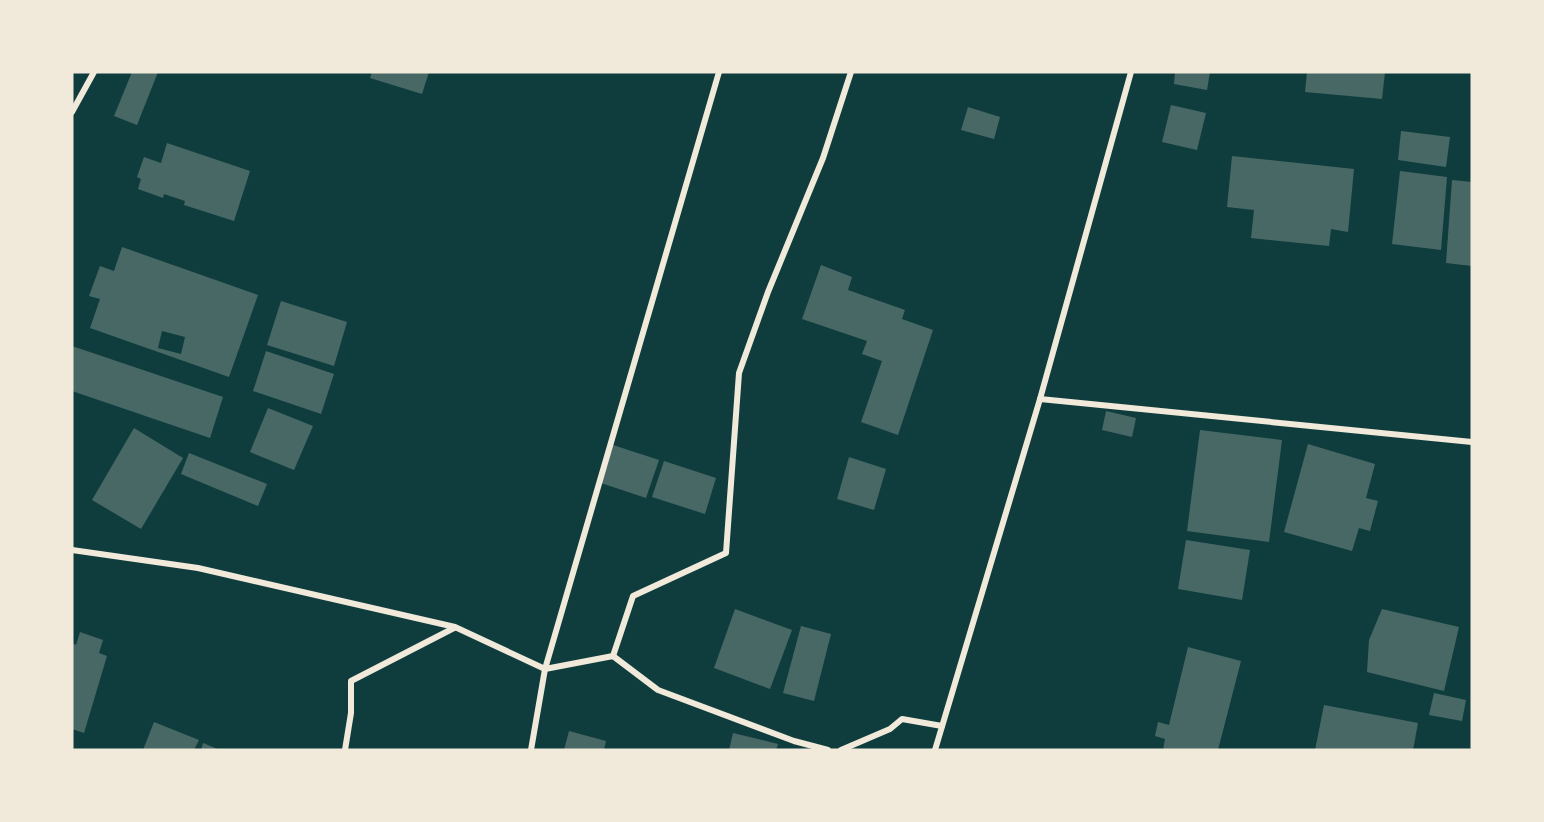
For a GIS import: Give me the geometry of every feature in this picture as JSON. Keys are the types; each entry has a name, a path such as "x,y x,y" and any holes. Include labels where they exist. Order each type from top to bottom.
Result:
{"street":[{"path":"72,112 94,72"},
{"path":"531,750 545,669 719,72"},
{"path":"613,656 633,596 726,554 739,373 768,292 824,158 851,72"},
{"path":"935,750 1040,399 1131,72"},
{"path":"1040,399 1472,442"},
{"path":"72,550 198,568 455,627 545,669 613,656 658,690 794,741 828,750"},
{"path":"345,750 351,712 351,681 455,627"},
{"path":"841,750 890,729 902,719 942,726"}],"building":[{"path":"132,72 158,72 137,125 114,116"},
{"path":"372,72 429,72 422,94 370,78"},
{"path":"1175,72 1210,72 1207,90 1174,84"},
{"path":"1307,72 1385,72 1382,99 1305,92"},
{"path":"1171,105 1206,113 1197,150 1162,142"},
{"path":"968,107 1000,117 994,139 961,130"},
{"path":"1401,131 1450,137 1446,167 1398,160"},
{"path":"167,143 250,171 234,221 184,205 185,201 164,194 163,198 138,189 141,179 137,177 144,157 161,163"},
{"path":"1232,156 1354,169 1348,232 1331,229 1329,246 1251,238 1254,210 1227,207"},
{"path":"1400,171 1447,177 1441,250 1392,244"},
{"path":"1452,180 1472,182 1472,266 1446,263"},
{"path":"122,247 258,295 229,377 90,328 100,299 89,296 100,266 114,271","holes":["162,331 185,337 181,354 158,348"]},
{"path":"821,265 852,277 848,290 905,310 902,319 933,330 898,435 861,422 882,361 862,354 867,341 802,319"},
{"path":"281,301 347,322 334,366 267,345"},
{"path":"72,346 223,397 210,438 72,391"},
{"path":"266,351 334,374 321,414 253,391"},
{"path":"268,408 313,426 294,470 250,452"},
{"path":"1106,411 1136,418 1132,437 1102,430"},
{"path":"134,428 183,458 141,529 92,500"},
{"path":"1200,430 1282,440 1269,542 1187,531"},
{"path":"1308,444 1375,464 1366,498 1378,501 1370,531 1359,528 1352,551 1284,532"},
{"path":"613,445 659,460 646,498 601,483"},
{"path":"189,453 267,484 258,506 181,474"},
{"path":"849,457 886,469 874,510 837,499"},
{"path":"664,461 716,478 705,514 652,497"},
{"path":"1186,540 1250,550 1242,600 1178,589"},
{"path":"735,609 792,630 770,689 714,668"},
{"path":"1382,609 1459,627 1444,691 1367,672 1369,640"},
{"path":"801,626 831,634 814,701 783,693"},
{"path":"80,632 103,640 99,653 107,656 84,733 72,729 72,643 76,645"},
{"path":"1188,647 1241,661 1218,750 1163,750 1165,739 1155,736 1158,722 1169,725"},
{"path":"1434,693 1466,700 1462,721 1429,715"},
{"path":"1324,705 1418,723 1413,750 1315,750"},
{"path":"154,722 199,740 194,750 143,750"},
{"path":"569,731 606,741 604,750 564,750"},
{"path":"733,733 778,744 776,750 729,750"},
{"path":"203,743 220,750 201,750"}]}
